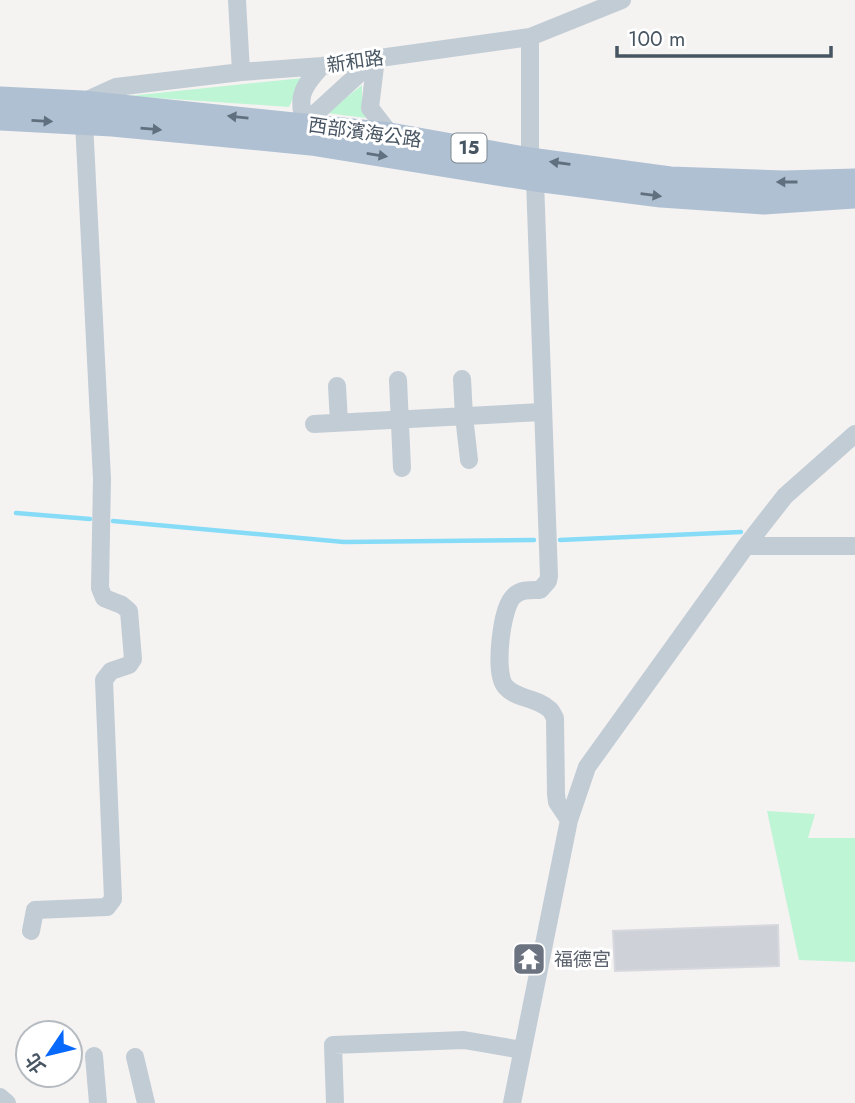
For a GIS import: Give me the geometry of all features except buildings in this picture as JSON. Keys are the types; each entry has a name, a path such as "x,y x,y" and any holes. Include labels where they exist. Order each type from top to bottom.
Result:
{"main road":[{"name":"新和路","path":"0,98 83,113"},
{"name":"西部濱海公路","path":"83,113 308,134 533,169 783,183 855,180"},
{"name":"西部濱海公路","path":"83,113 273,140 308,134 390,134 533,169 661,196 764,203 855,197"},
{"name":"新和路","path":"0,119 83,113"}],"street":[{"path":"237,0 242,72"},
{"name":"新和路","path":"83,113 117,87 322,65 530,37 622,0"},
{"path":"530,37 548,581 540,590 523,590 512,596 508,604 499,667 506,688 550,709 555,718 557,802 569,820"},
{"path":"376,58 370,108 390,134"},
{"path":"308,134 376,58"},
{"path":"308,134 300,109 302,93 322,65"},
{"path":"31,932 35,910 107,907 113,900 104,680 111,671 129,664 133,659 129,611 122,605 103,598 100,588 102,479 83,113"},
{"path":"463,379 464,416 470,460"},
{"path":"398,380 402,467"},
{"path":"337,386 339,422"},
{"path":"314,424 542,412"},
{"path":"512,1103 569,820 587,767 785,496 855,434"},
{"path":"746,546 855,546"},
{"path":"335,1103 333,1045 464,1040 522,1050"},
{"path":"94,1056 98,1103"},
{"path":"135,1057 146,1103"},
{"path":"0,1097 7,1103"}],"green space":[{"path":"303,78 289,107 129,96"},
{"path":"362,85 362,104 366,118 327,113"},
{"path":"767,811 815,814 808,838 855,838 855,962 799,960"}],"waterway":[{"path":"16,513 90,519"},
{"path":"113,521 344,542 534,540"},
{"path":"560,540 741,532"}],"place":[{"name":"福德宮","path":"529,959"}]}
